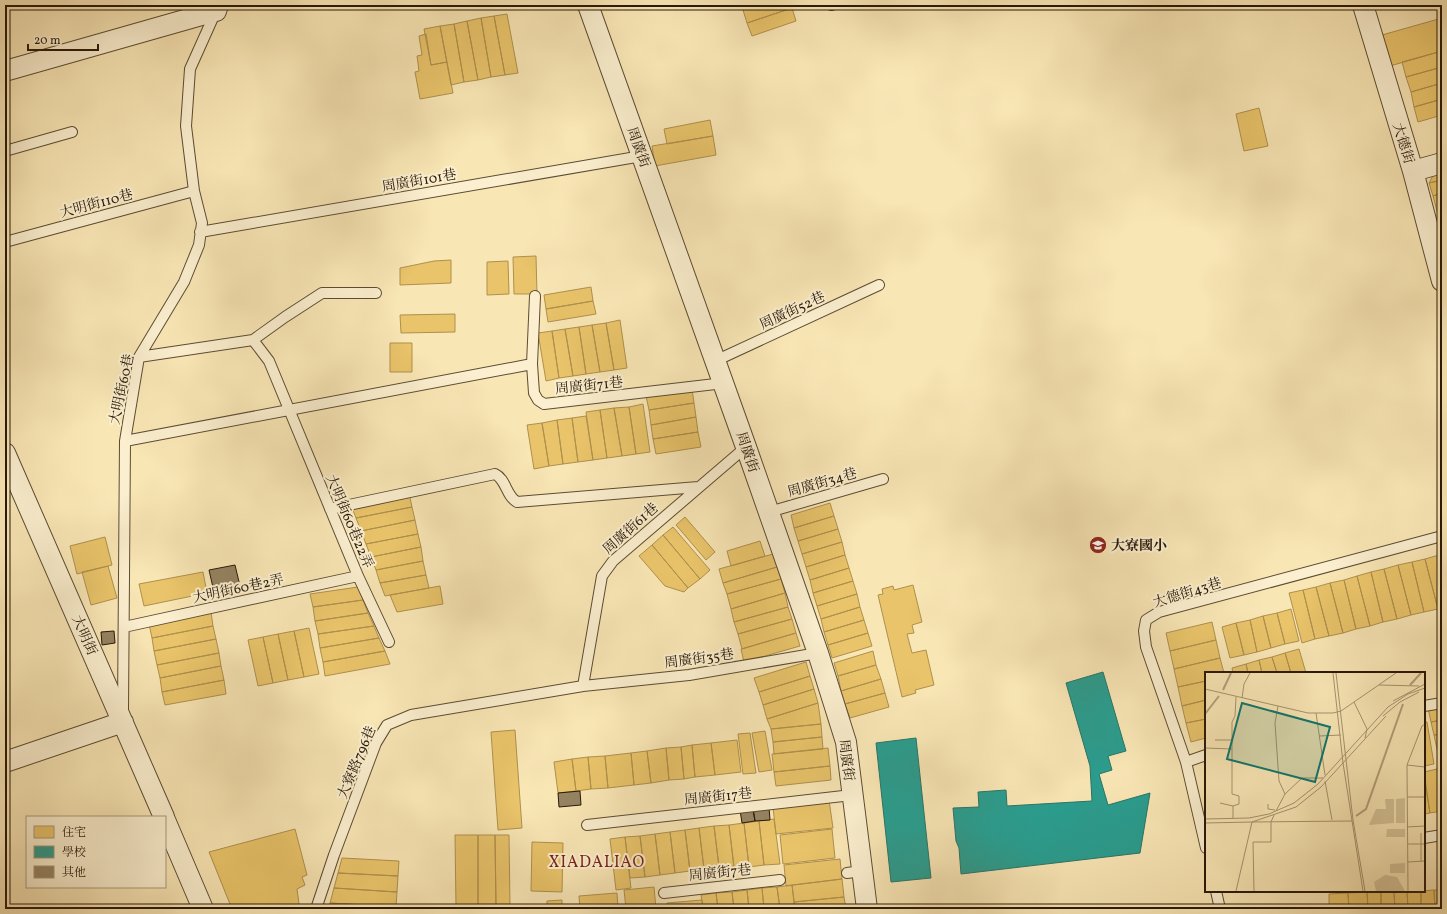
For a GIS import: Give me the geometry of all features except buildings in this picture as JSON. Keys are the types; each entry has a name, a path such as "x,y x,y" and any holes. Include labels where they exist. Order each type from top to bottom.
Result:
{"street":[{"name":"周廣街","path":"588,5 724,383 818,653 846,742 852,795 854,872 867,909"},
{"name":"大德街","path":"1363,5 1413,171 1442,281"},
{"path":"5,71 217,8"},
{"path":"1413,171 1442,163"},
{"name":"大明街","path":"5,454 164,816"},
{"path":"5,762 123,722"},
{"path":"166,822 203,909"}],"lane":[{"name":"大明街60巷","path":"123,722 125,441 140,357 184,282 199,245 202,223 194,191 186,126 190,69 217,8"},
{"path":"5,151 72,132"},
{"name":"周廣街101巷","path":"200,232 642,156"},
{"name":"大明街110巷","path":"5,242 194,191"},
{"name":"周廣街52巷","path":"715,361 880,284"},
{"path":"140,357 253,340 322,293 376,293"},
{"name":"周廣街71巷","path":"535,296 532,364 534,393 538,400 544,404 724,383"},
{"name":"大明街60巷22弄","path":"253,340 269,360 358,576 389,642"},
{"path":"125,441 532,364"},
{"name":"周廣街61巷","path":"583,686 602,576 614,560 746,447"},
{"path":"330,508 495,474 500,478 512,499 517,502 698,487"},
{"name":"周廣街34巷","path":"769,512 883,479"},
{"name":"大德街43巷","path":"1205,844 1186,762 1146,647 1144,631 1146,620 1159,612 1442,536"},
{"name":"大明街60巷2弄","path":"124,627 358,576"},
{"name":"周廣街35巷","path":"583,686 689,675 818,653"},
{"name":"大寮路796巷","path":"316,909 334,855 376,743 387,725 411,715 583,686"},
{"path":"1425,706 1442,703"},
{"path":"1186,762 1205,755"},
{"name":"周廣街17巷","path":"587,825 852,795"},
{"path":"1425,838 1442,835"},
{"name":"周廣街7巷","path":"664,893 780,880"},
{"path":"1216,892 1220,909"}],"place":[{"name":"大寮國小","path":"1098,545"}],"district":[{"name":"XIADALIAO","path":"597,861"}]}
